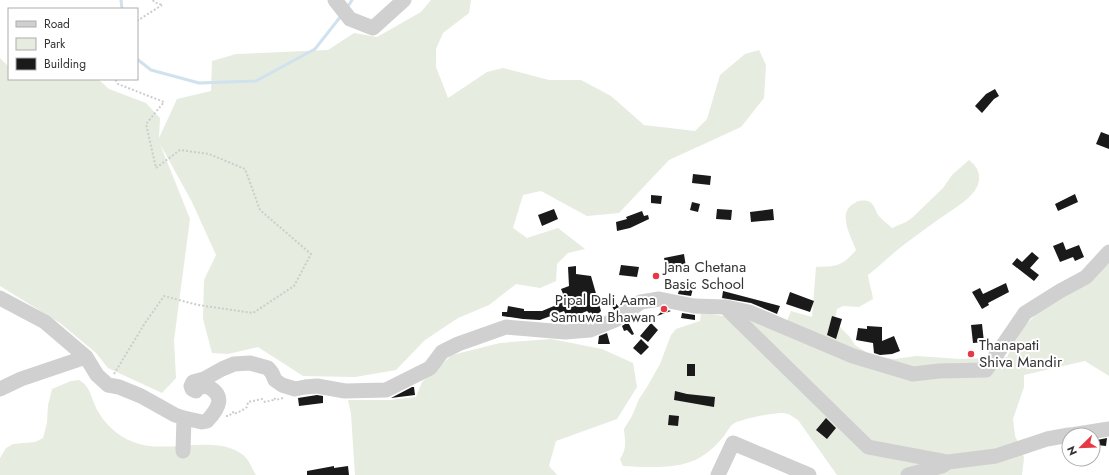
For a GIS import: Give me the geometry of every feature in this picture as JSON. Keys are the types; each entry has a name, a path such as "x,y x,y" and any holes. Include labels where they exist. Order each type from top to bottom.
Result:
{"street":[{"path":"335,0 350,19 373,28 404,0"},
{"path":"0,298 44,322 86,357 97,375 108,385 119,387 141,396 175,415 202,422 207,421 216,411 218,394 207,386 197,388 196,391 192,389 191,386 193,382 204,379 234,364 250,363 268,368 275,380 282,385 294,389 305,386 317,386 345,391 386,390 430,368 442,352 458,344 506,327 564,332 590,330 615,320 641,302 658,299 694,306 725,307 749,312 853,356 912,374 940,370 986,370 1025,313 1060,290 1086,277 1109,252"},
{"path":"725,307 868,447 948,462 996,456 1047,439 1061,437"},
{"path":"0,389 21,379 86,357"},
{"path":"183,451 184,418"},
{"path":"718,475 732,443 809,475"},
{"path":"908,475 942,466 948,462"}],"path":[{"path":"138,20 162,5 154,2 153,0"},
{"path":"108,385 145,323 164,296 198,305 253,312 294,286 311,254 260,210 245,169 209,154 180,150 156,168 146,124 164,102 118,84 116,80"},
{"path":"211,417 229,416 233,412 234,414 247,407 248,402 253,400 262,399 265,402 273,400 274,398 276,400 280,399 288,395 288,391 294,389"}],"green space":[{"path":"431,0 471,0 469,13 443,33 436,49 436,67 448,98 487,72 503,68 549,80 581,80 611,96 644,125 695,131 707,119 720,75 745,54 759,50 766,65 764,98 741,127 669,160 619,213 587,216 541,191 523,195 513,228 527,238 558,228 585,249 568,253 557,264 556,281 540,288 516,284 489,305 458,318 425,340 396,370 355,377 303,376 258,347 228,354 212,353 203,319 204,280 216,255 192,202 160,144 190,219 174,340 176,378 162,393 108,368 96,353 60,323 0,286 0,58 8,66 8,80 99,80 109,89 146,103 160,118 159,138 177,99 211,91 212,61 236,54 328,50 354,33 377,37 421,12"},
{"path":"969,160 977,169 979,175 977,187 971,195 907,242 868,275 873,299 859,307 843,306 837,309 835,318 838,325 849,336 855,345 872,356 895,359 916,356 960,359 1007,357 1022,328 1046,305 1109,260 1109,376 1085,361 1024,375 1024,387 1013,419 1015,436 1024,458 1022,475 837,475 798,420 784,413 758,416 733,424 713,448 690,462 666,467 623,466 620,459 625,448 624,429 632,416 639,399 660,364 671,335 676,329 700,321 701,312 749,321 787,321 791,311 812,317 816,267 834,266 843,263 856,250 846,225 846,212 849,207 860,201 870,202 881,219 892,228 913,217 943,188 952,175"},
{"path":"551,339 602,349 633,363 637,387 617,419 556,441 549,466 557,475 355,475 351,414 348,400 390,400 416,397 422,382 452,355 500,343"},
{"path":"79,380 89,390 96,408 103,418 121,436 139,444 151,446 164,447 207,445 233,449 245,457 256,475 0,475 0,458 6,448 13,444 35,442 43,438 47,423 48,405 52,389 71,381"}],"building":[{"path":"995,89 999,96 994,99 982,113 975,106 986,94"},
{"path":"1101,132 1109,135 1109,149 1096,144"},
{"path":"693,174 711,176 710,185 692,183"},
{"path":"1075,194 1078,202 1058,211 1055,204"},
{"path":"651,195 662,196 661,204 651,203"},
{"path":"692,202 700,204 698,212 690,210"},
{"path":"554,209 558,219 542,226 538,215"},
{"path":"717,209 732,210 731,220 716,219"},
{"path":"773,209 774,220 751,222 750,212"},
{"path":"642,211 644,216 648,215 649,219 630,228 617,231 616,222 627,219 626,217"},
{"path":"1063,242 1066,250 1079,245 1084,257 1075,261 1073,257 1060,262 1053,246"},
{"path":"1032,252 1039,258 1030,268 1039,275 1034,281 1012,264 1017,258 1022,262"},
{"path":"684,254 686,267 667,271 664,258"},
{"path":"621,265 639,267 637,277 619,275"},
{"path":"576,266 576,274 591,276 601,311 594,318 587,311 568,319 564,311 540,320 502,316 502,312 507,312 508,306 524,309 524,311 542,311 566,301 561,289 569,286 568,267"},
{"path":"681,282 694,285 691,296 678,294"},
{"path":"1006,283 1009,292 988,303 989,305 982,309 972,292 980,288 983,294"},
{"path":"723,291 780,306 777,314 751,303 722,298"},
{"path":"790,292 814,301 810,312 786,304"},
{"path":"610,297 619,307 614,310 608,298"},
{"path":"664,309 671,311 657,316"},
{"path":"682,313 695,315 695,320 681,318"},
{"path":"832,316 842,319 836,339 827,335"},
{"path":"628,322 634,334 632,335 627,330 624,331 622,326"},
{"path":"651,323 658,330 648,342 640,336"},
{"path":"982,324 984,342 973,343 971,325"},
{"path":"867,326 882,327 882,341 894,336 900,351 892,354 880,355 874,353 873,343 856,340 858,328 867,329"},
{"path":"607,333 610,344 598,344 599,336"},
{"path":"641,339 649,347 641,355 633,348"},
{"path":"687,364 695,364 695,376 687,376"},
{"path":"414,387 415,395 391,398"},
{"path":"675,391 715,397 714,407 674,400"},
{"path":"317,395 323,396 323,403 299,406 298,398"},
{"path":"669,415 679,416 678,426 668,425"},
{"path":"826,418 836,428 827,439 816,430"},
{"path":"1107,438 1106,446 1101,445 1101,439"},
{"path":"334,466 334,468 348,466 349,475 307,475 307,471"}],"waterway":[{"path":"121,0 122,8"},
{"path":"347,8 352,0"},
{"path":"138,60 151,70 199,83 256,81 315,49 341,16"}],"place":[{"name":"Jana Chetana Basic School","path":"656,276"},
{"name":"Pipal Dali Aama Samuwa Bhawan","path":"664,309"},
{"name":"Thanapati Shiva Mandir","path":"971,354"}]}
